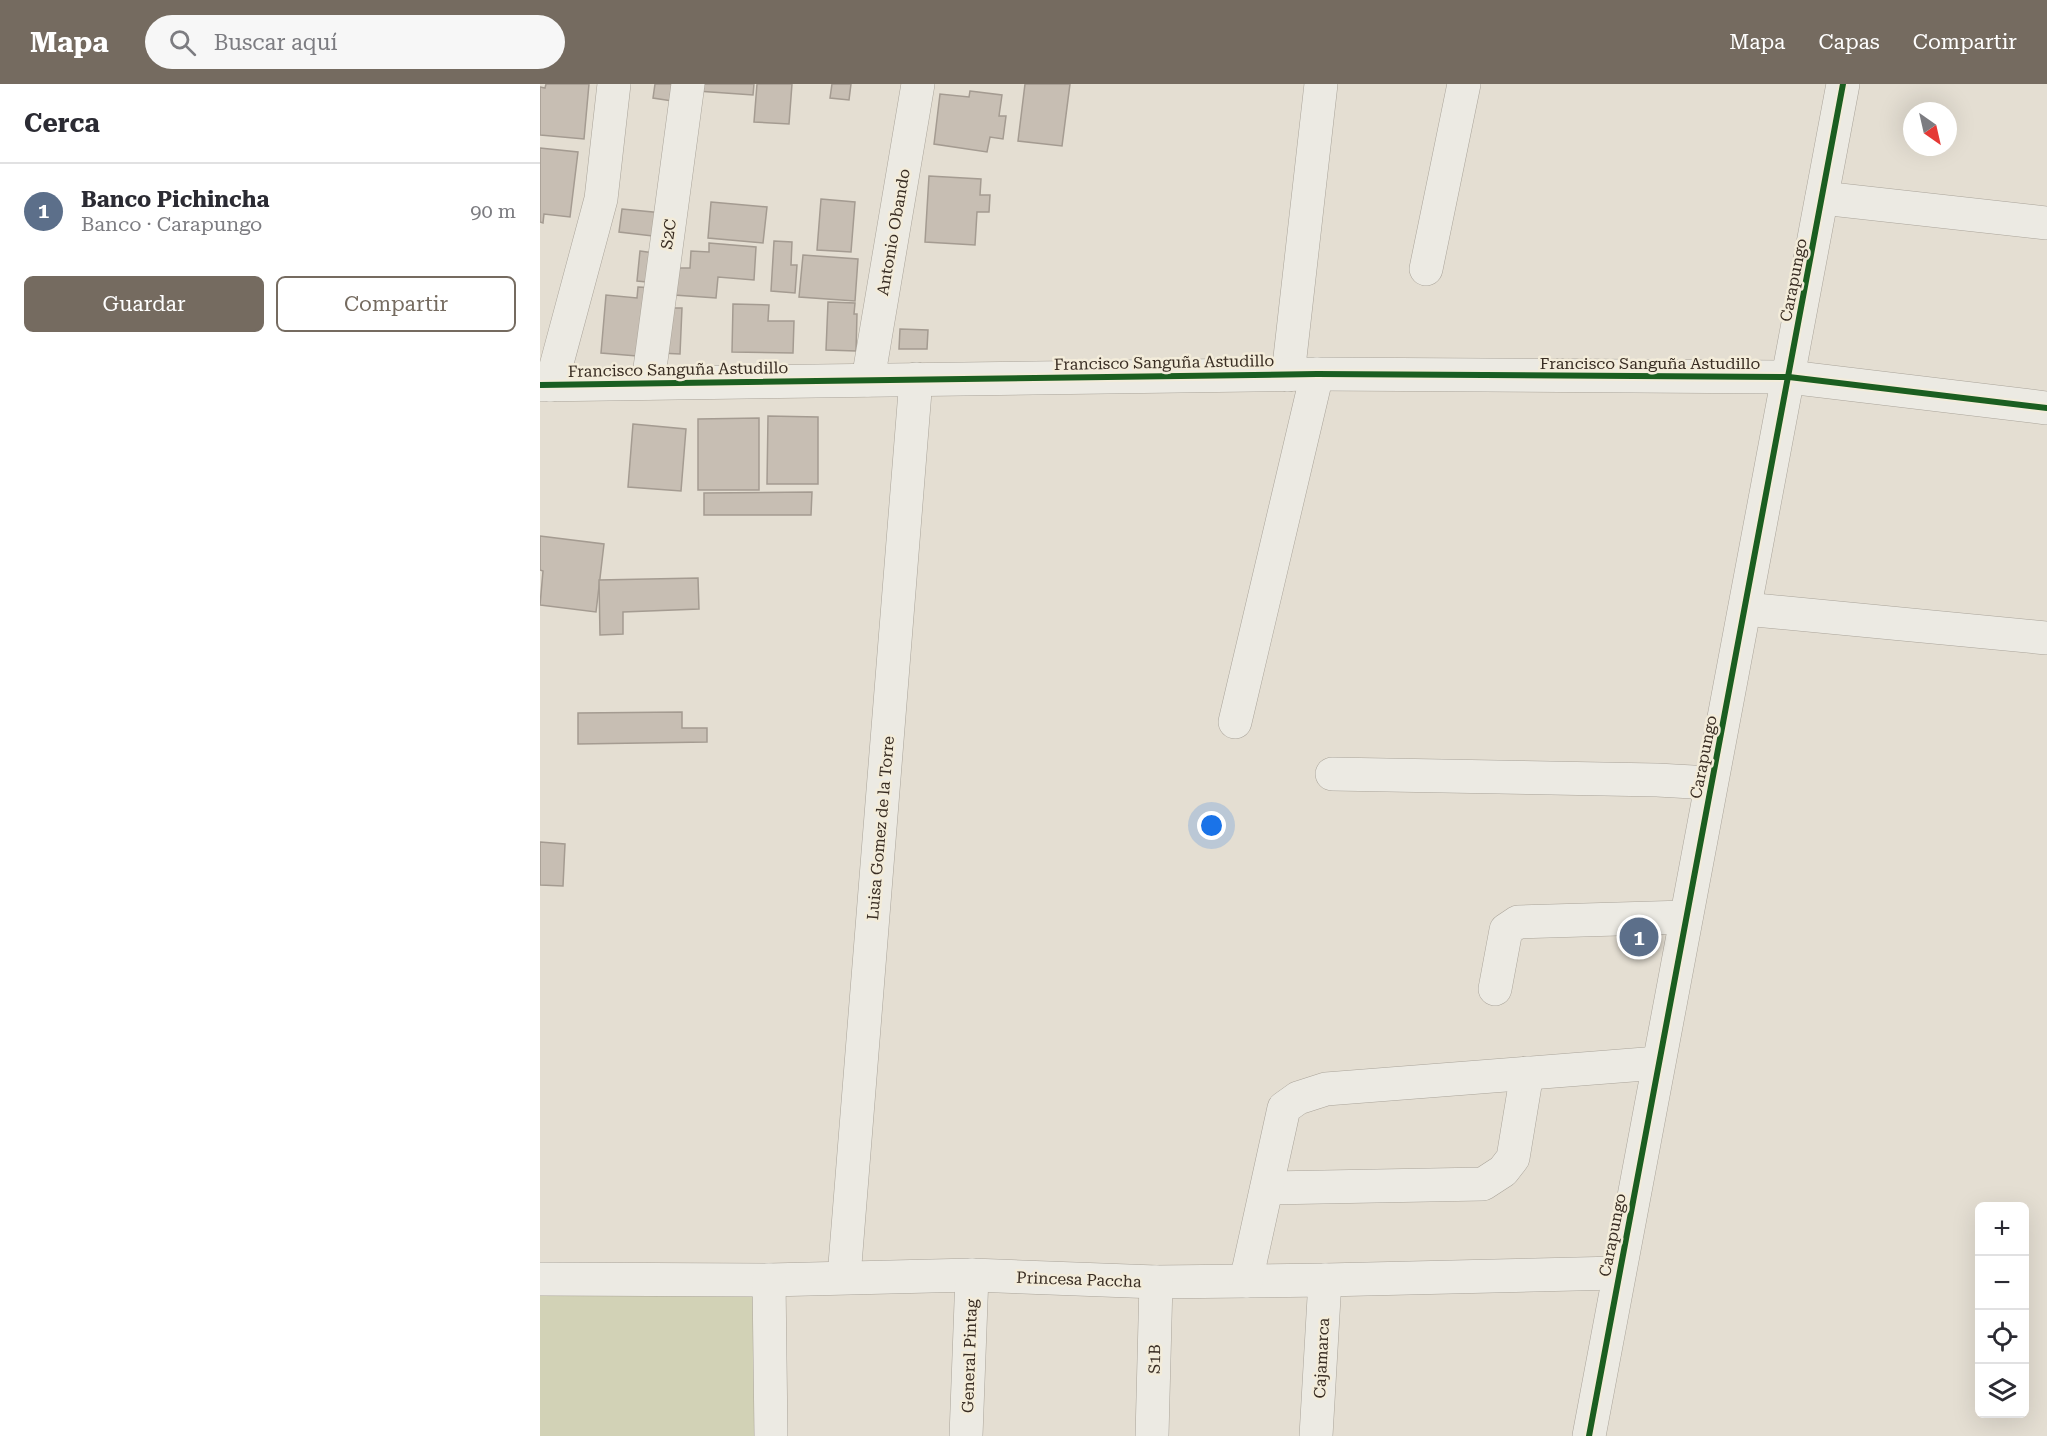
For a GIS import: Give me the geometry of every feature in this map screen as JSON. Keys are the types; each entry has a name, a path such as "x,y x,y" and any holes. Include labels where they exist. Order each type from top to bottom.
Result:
{"street":[{"path":"546,385 601,199 614,84"},
{"name":"S2C","path":"648,383 688,84"},
{"name":"Antonio Obando","path":"868,380 918,84"},
{"path":"1235,722 1303,374 1321,84"},
{"path":"1426,268 1464,84"},
{"name":"Carapungo","path":"1589,1436 1843,84"},
{"path":"1822,198 2047,224"},
{"name":"Francisco Sanguña Astudillo","path":"546,385 1303,374 1789,377 2047,408"},
{"name":"Luisa Gomez de la Torre","path":"844,1277 916,379"},
{"path":"1745,609 2047,639"},
{"path":"1332,774 1711,783"},
{"path":"1495,989 1506,930 1518,922 1686,917"},
{"path":"1246,1281 1284,1108 1299,1098 1326,1089 1658,1063"},
{"path":"1267,1188 1484,1184 1503,1171 1513,1158 1527,1073"},
{"name":"Princesa Paccha","path":"540,1279 769,1280 972,1275 1156,1282 1618,1273"},
{"name":"General Pintag","path":"966,1436 972,1275"},
{"path":"769,1280 771,1436"},
{"name":"Cajamarca","path":"1316,1436 1325,1280"},
{"name":"S1B","path":"1152,1436 1156,1282"}],"green space":[{"path":"540,1294 755,1294 754,1436 540,1436"}],"building":[{"path":"546,84 589,84 584,139 540,135 540,87 545,88"},
{"path":"655,84 674,84 672,101 653,98"},
{"path":"698,84 754,84 753,95 697,91"},
{"path":"757,84 792,84 789,124 754,122"},
{"path":"832,84 851,84 849,100 830,98"},
{"path":"1025,84 1070,84 1062,146 1018,141"},
{"path":"970,91 1002,95 999,116 1006,116 1003,139 990,137 987,152 934,144 940,94 969,97"},
{"path":"540,148 578,152 570,217 544,214 543,223 540,222"},
{"path":"929,176 981,179 980,195 990,195 989,212 977,212 975,245 925,242"},
{"path":"821,199 855,202 851,252 817,250"},
{"path":"711,202 767,207 763,243 708,238"},
{"path":"622,209 663,213 661,237 619,232"},
{"path":"774,241 792,242 791,265 797,265 795,293 771,291"},
{"path":"709,243 756,247 754,280 718,277 716,298 674,295 676,268 690,268 691,251 709,252"},
{"path":"640,251 661,254 657,283 637,281"},
{"path":"803,255 858,259 855,301 799,297"},
{"path":"638,287 654,288 649,357 601,353 606,295 637,298"},
{"path":"828,302 855,303 856,351 826,350"},
{"path":"733,304 769,305 768,321 794,321 793,353 732,352"},
{"path":"660,308 682,308 680,354 659,353"},
{"path":"900,329 928,330 927,349 899,349"},
{"path":"768,416 818,417 818,484 767,484"},
{"path":"759,418 759,490 698,490 698,419"},
{"path":"633,424 686,429 681,491 628,487"},
{"path":"812,492 811,515 704,515 704,493"},
{"path":"540,536 604,544 596,612 540,605 543,571 540,570"},
{"path":"698,578 699,609 623,612 623,634 600,635 599,580"},
{"path":"682,712 682,728 707,728 707,742 578,744 578,713"},
{"path":"540,842 565,844 563,886 540,885"}],"cycle path":[{"path":"1589,1436 1843,84"},
{"path":"540,385 1317,374 1789,377 2047,408"}],"place":[{"name":"Banco Pichincha","path":"1639,937"}]}
